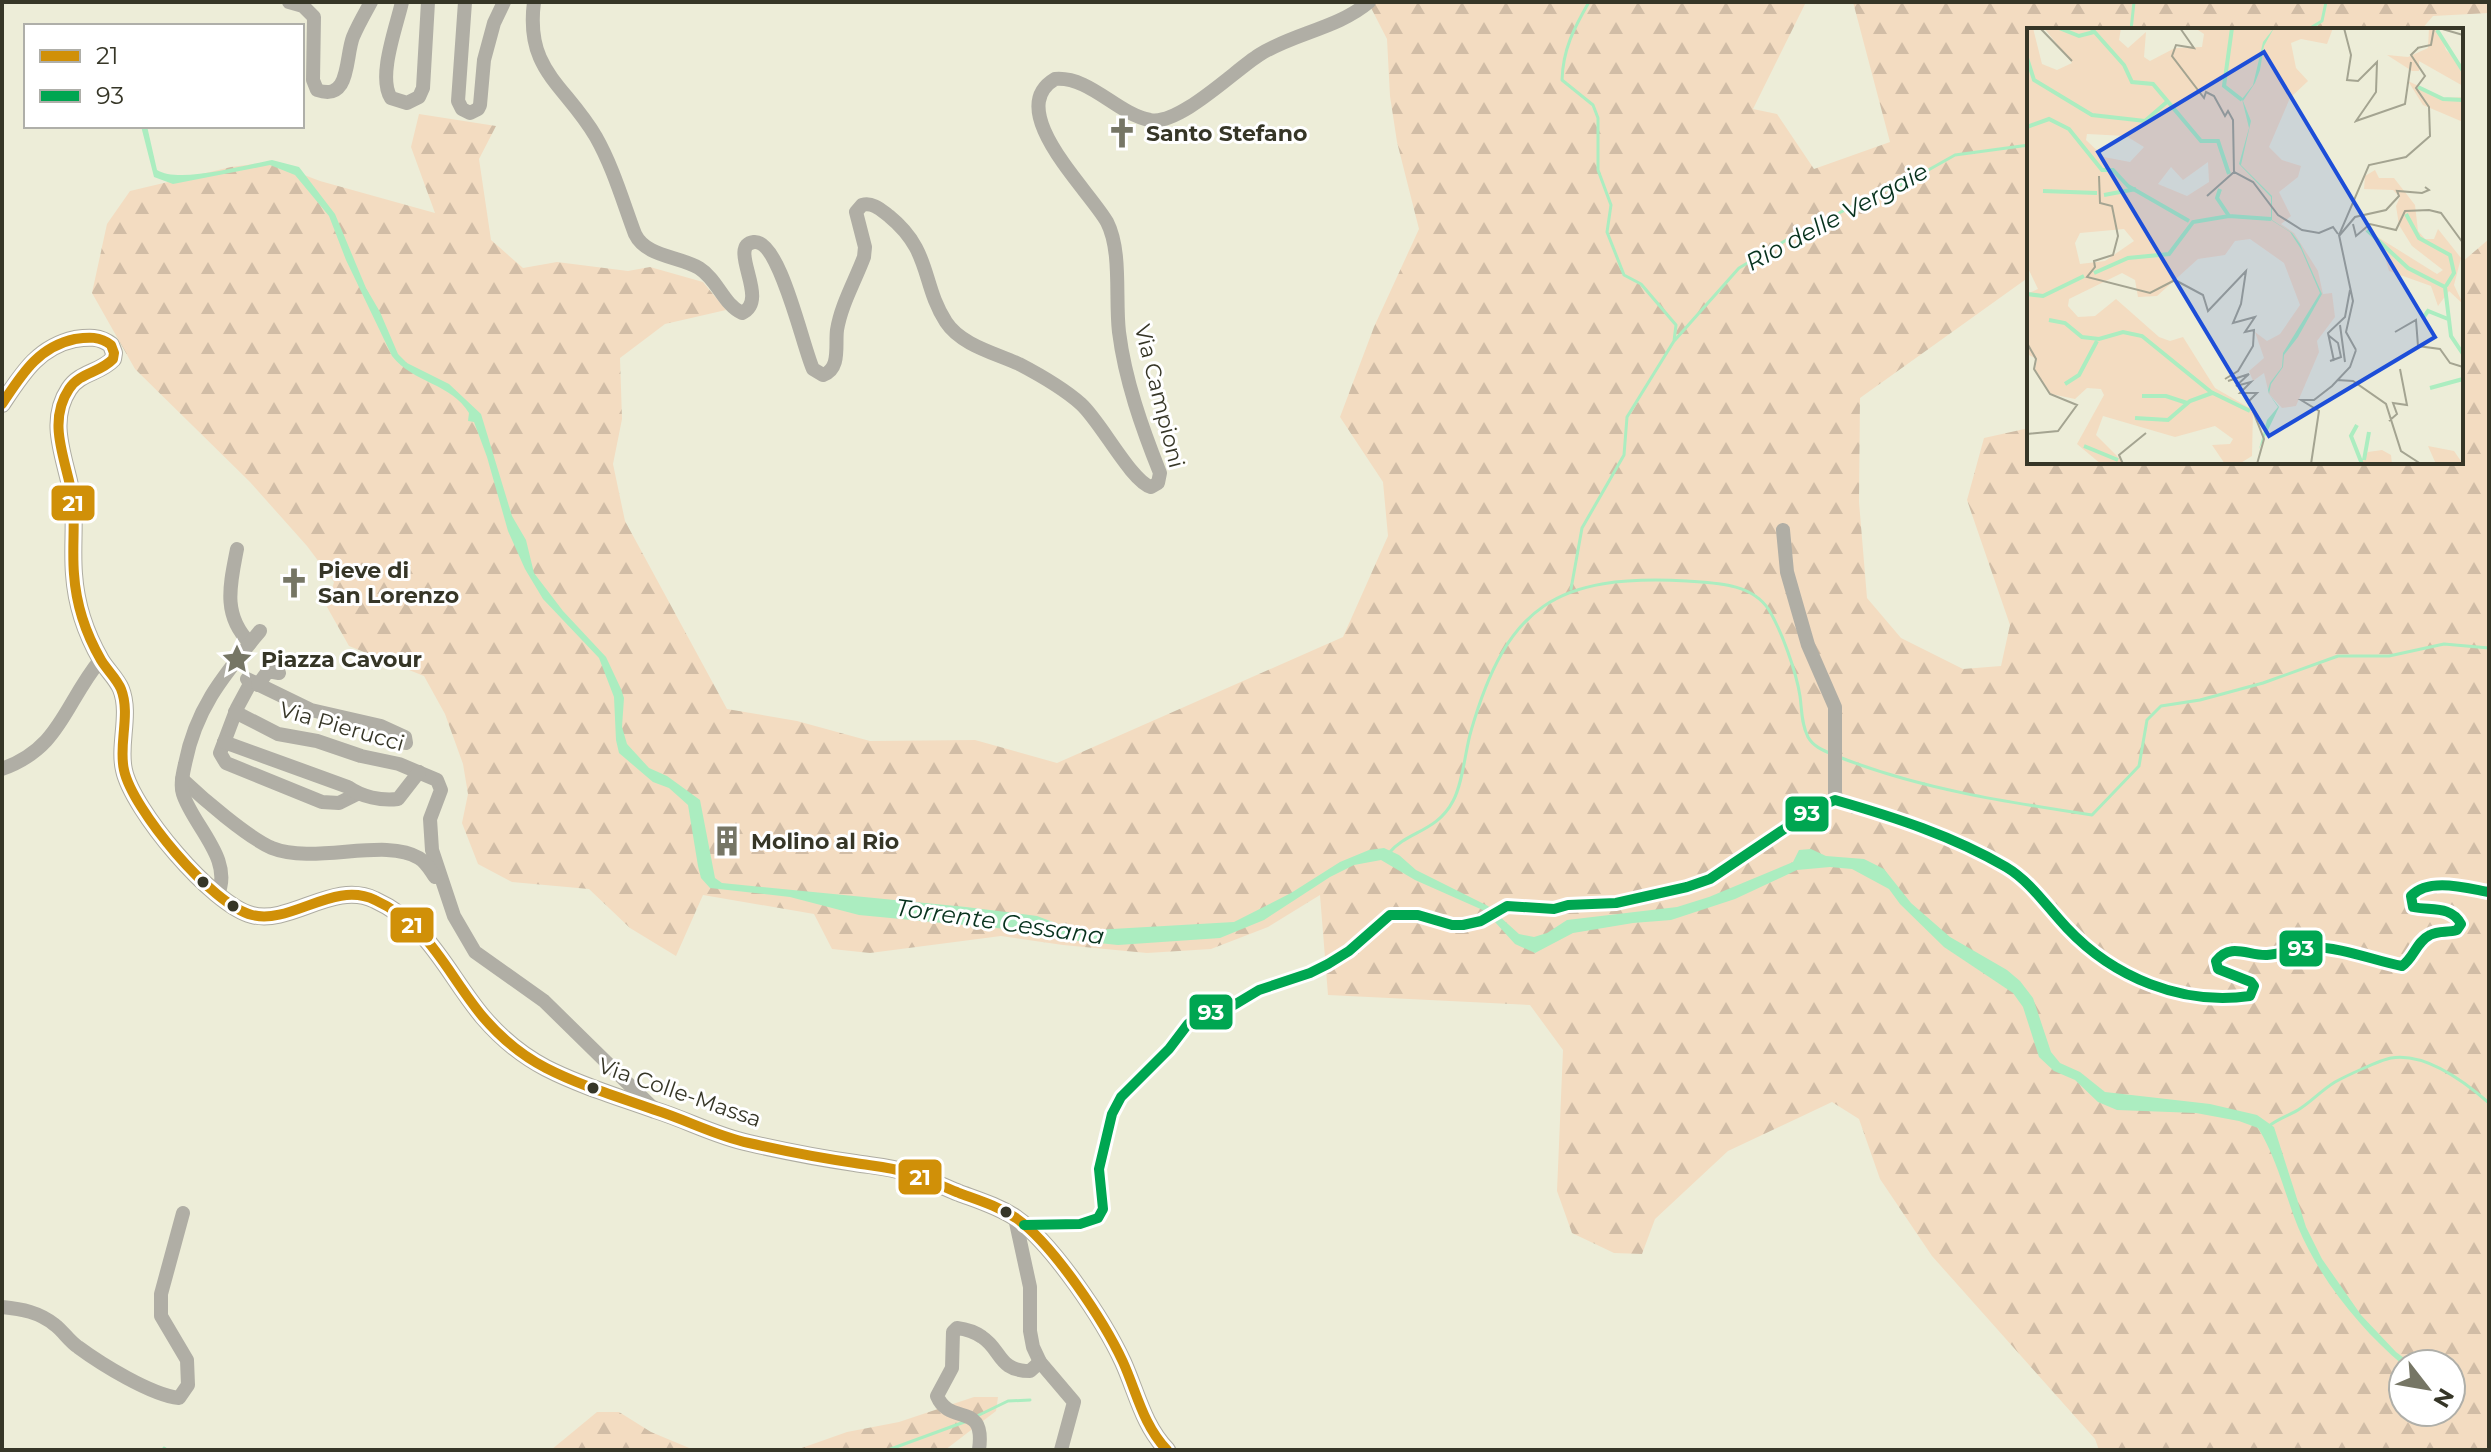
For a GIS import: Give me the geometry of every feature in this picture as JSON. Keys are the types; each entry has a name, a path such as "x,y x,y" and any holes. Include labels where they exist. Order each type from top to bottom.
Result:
{"street":[{"path":"289,2 303,6 314,17 313,80 317,90 327,93 333,93 344,83 353,37 371,2"},
{"path":"402,2 388,60 386,88 391,98 407,103 419,97 423,88 428,2"},
{"path":"465,2 458,101 462,109 470,113 480,105 484,60 494,23 504,2"},
{"name":"Via Campioni","path":"534,2 532,27 537,53 597,138 635,234 643,245 704,271 715,281 732,308 742,313 752,303 745,249 749,243 763,245 777,262 813,369 823,375 834,367 838,326 864,257 865,247 856,212 862,205 873,205 896,222 917,246 943,316 957,334 1034,372 1080,403 1102,426 1137,478 1151,487 1158,483 1160,473 1132,391 1122,350 1112,237 1103,215 1042,125 1037,108 1041,90 1055,79 1064,78 1139,116 1152,121 1162,119 1203,97 1259,55 1334,23 1369,2"},
{"name":"Via Colle-Massa","path":"2,404 32,362 55,345 95,337 111,345 114,353 108,365 82,376 67,392 58,426 73,502 75,584 83,618 101,659 122,692 122,763 128,784 188,869 217,896 252,915 263,916 346,895 373,899 421,932 482,1016 523,1054 547,1068 721,1135 908,1173 996,1206 1020,1221 1062,1267 1115,1347 1147,1424 1167,1450"},
{"path":"1783,530 1787,572 1817,668 1835,707 1835,800"},
{"path":"237,549 229,593 231,613 241,634 250,643"},
{"path":"217,896 221,889 219,866 183,794 182,779 200,712 215,687 260,631"},
{"path":"2,769 34,755 46,743 77,691 101,659"},
{"path":"279,673 268,671 252,682 235,712 222,748 233,768 330,804 357,794"},
{"path":"252,682 311,710 381,726 405,737 406,743"},
{"name":"Via Pierucci","path":"235,712 278,734 317,741 361,756 403,762 437,780 441,790 431,813 430,839 444,890"},
{"path":"264,757 278,734"},
{"path":"222,748 264,757 348,787 357,794 389,800 398,799 419,772"},
{"path":"182,779 273,849 316,855 406,852 419,857 444,890 454,916 475,952 544,1001 654,1109"},
{"path":"1061,1450 1074,1402 1040,1362 1030,1331 1030,1287 1020,1221 1080,1224 1098,1218 1103,1209 1099,1169 1116,1105 1196,1017 1234,1005 1259,990 1310,973 1336,960 1390,915 1418,915 1452,925 1481,921 1507,906 1554,909 1568,905 1616,903 1687,887 1710,879 1798,819 1835,800 1921,826 2008,868 2041,897 2074,935 2101,957 2140,981 2196,996 2250,996 2254,986 2251,982 2218,969 2216,961 2228,951 2244,950 2265,955 2311,947 2363,955 2402,966 2428,936 2439,931 2457,930 2461,924 2457,916 2448,911 2413,907 2411,896 2417,890 2426,886 2441,886 2489,892"},
{"path":"2,1307 30,1310 55,1325 76,1346 135,1381 163,1396 179,1398 188,1385 187,1360 161,1316 161,1294 183,1213"},
{"path":"979,1450 981,1433 978,1424 969,1415 947,1409 937,1396 952,1368 953,1332 957,1328 984,1337 1000,1359 1016,1370 1030,1371 1040,1362"}],"green space":[{"path":"1368,2 1806,2 1753,109 1777,114 1814,169 1890,142 1853,2 2489,2 2489,13 2433,16 2423,28 2027,28 2027,278 1860,398 1859,502 1867,598 1901,638 1963,669 2001,666 2010,625 1967,500 1984,438 2027,428 2027,464 2463,464 2463,261 2489,239 2489,1450 2099,1450 2095,1439 1932,1256 1880,1179 1859,1119 1832,1102 1728,1151 1655,1219 1642,1254 1614,1253 1572,1233 1557,1191 1563,1050 1530,1005 1328,995 1320,895 1268,927 1211,949 1147,953 1001,936 870,953 832,949 814,914 703,895 676,956 630,928 589,889 512,882 478,864 462,823 468,794 463,764 445,714 424,676 349,646 327,607 334,582 307,546 250,482 135,369 92,293 107,224 130,191 231,167 270,162 320,181 435,213 411,147 419,114 496,126 479,159 491,240 523,268 557,262 628,271 650,267 703,282 726,310 665,324 620,358 622,419 613,464 625,521 727,709 797,721 870,741 975,740 1057,763 1343,637 1388,536 1383,482 1340,417 1374,327 1419,229 1397,142 1390,96 1387,39"},
{"path":"974,1397 998,1397 996,1411 945,1450 796,1450 847,1432 899,1422"},
{"path":"597,1412 619,1412 651,1432 694,1450 551,1450"}],"water":[{"name":"Torrente Cessana","path":"142,128 147,128 157,170 167,174 213,172 272,160 299,167 335,214 398,354 407,363 449,384 481,414 512,516 526,540 534,573 563,611 606,657 624,698 622,727 627,744 649,768 667,776 700,800 715,878 722,883 1037,916 1077,931 1234,922 1291,893 1340,862 1369,850 1384,848 1399,855 1416,870 1488,906 1519,934 1534,937 1567,920 1677,907 1709,897 1793,862 1799,850 1811,849 1826,856 1864,859 1884,869 1911,903 1950,937 2020,981 2033,998 2051,1052 2060,1063 2080,1072 2105,1092 2210,1104 2257,1115 2274,1127 2306,1227 2322,1259 2361,1315 2392,1348 2387,1348 2387,1351 2357,1319 2317,1265 2298,1227 2276,1164 2258,1128 2196,1113 2117,1110 2098,1102 2075,1080 2054,1071 2039,1057 2023,1007 2013,993 1944,947 1889,889 1852,869 1797,870 1735,899 1671,920 1573,933 1535,953 1515,944 1485,911 1415,880 1381,860 1354,865 1264,920 1220,938 1118,945 1050,938 1017,930 859,915 790,897 710,888 701,878 688,805 669,788 653,782 619,753 614,697 599,658 543,599 525,569 508,531 474,422 468,421 469,413 452,395 410,372 392,356 346,260 329,216 295,175 270,165 173,184 154,177"}],"waterway":[{"path":"1571,589 1582,528 1624,455 1627,417 1674,341 1676,325 1641,284 1624,275 1607,232 1611,205 1598,170 1598,118 1593,105 1562,80 1570,39 1589,2"},
{"path":"2131,28 2134,2"},
{"path":"2310,28 2322,21 2326,2"},
{"name":"Rio delle Vergaie","path":"1675,340 1739,268 1795,235 1907,182 1955,155 2027,145"},
{"path":"1389,853 1439,819 1453,801 1485,688 1502,653 1521,626 1544,606 1571,592 1603,584 1642,580 1698,582 1732,586 1753,594 1769,610 1783,640 1795,675 1808,737 1815,745 1832,754"},
{"path":"1839,757 1932,786 2092,815 2139,766 2147,720 2161,706 2200,700 2263,683 2338,656 2389,656 2444,644 2489,648"},
{"path":"2269,1126 2301,1108 2335,1082 2391,1058 2404,1057 2431,1064 2457,1078 2489,1103"},
{"path":"977,1416 1008,1401 1030,1400"},
{"path":"888,1450 967,1421"}],"transit line":[{"name":"21","path":"2,404 24,372 51,348 85,338 98,339 111,345 113,359 74,383 62,403 59,417 60,445 73,502 73,565 77,596 91,640 119,685 124,699 122,750 130,787 157,830 216,894 252,915 267,916 344,895 360,895 375,900 394,910 424,937 470,1001 497,1032 520,1052 546,1068 586,1086 725,1136 789,1152 902,1171 1016,1218 1046,1246 1091,1305 1123,1362 1146,1419 1167,1450"},
{"name":"93","path":"1024,1225 1080,1224 1098,1218 1103,1209 1099,1169 1112,1114 1121,1097 1169,1049 1188,1024 1200,1015 1234,1005 1259,990 1328,964 1349,951 1390,915 1418,915 1463,925 1481,921 1507,906 1554,909 1568,905 1616,903 1687,887 1710,879 1814,809 1835,800 1923,828 1986,856 2023,880 2067,928 2105,961 2150,984 2199,996 2250,996 2254,986 2251,982 2218,969 2216,961 2234,951 2267,955 2322,948 2402,966 2425,938 2457,930 2461,924 2446,911 2413,907 2411,896 2419,890 2438,885 2489,892"}],"place":[{"name":"Santo Stefano","path":"1122,133"},
{"name":"Pieve di San Lorenzo","path":"294,583"},
{"name":"Piazza Cavour","path":"237,659"},
{"name":"Molino al Rio","path":"727,841"}]}
